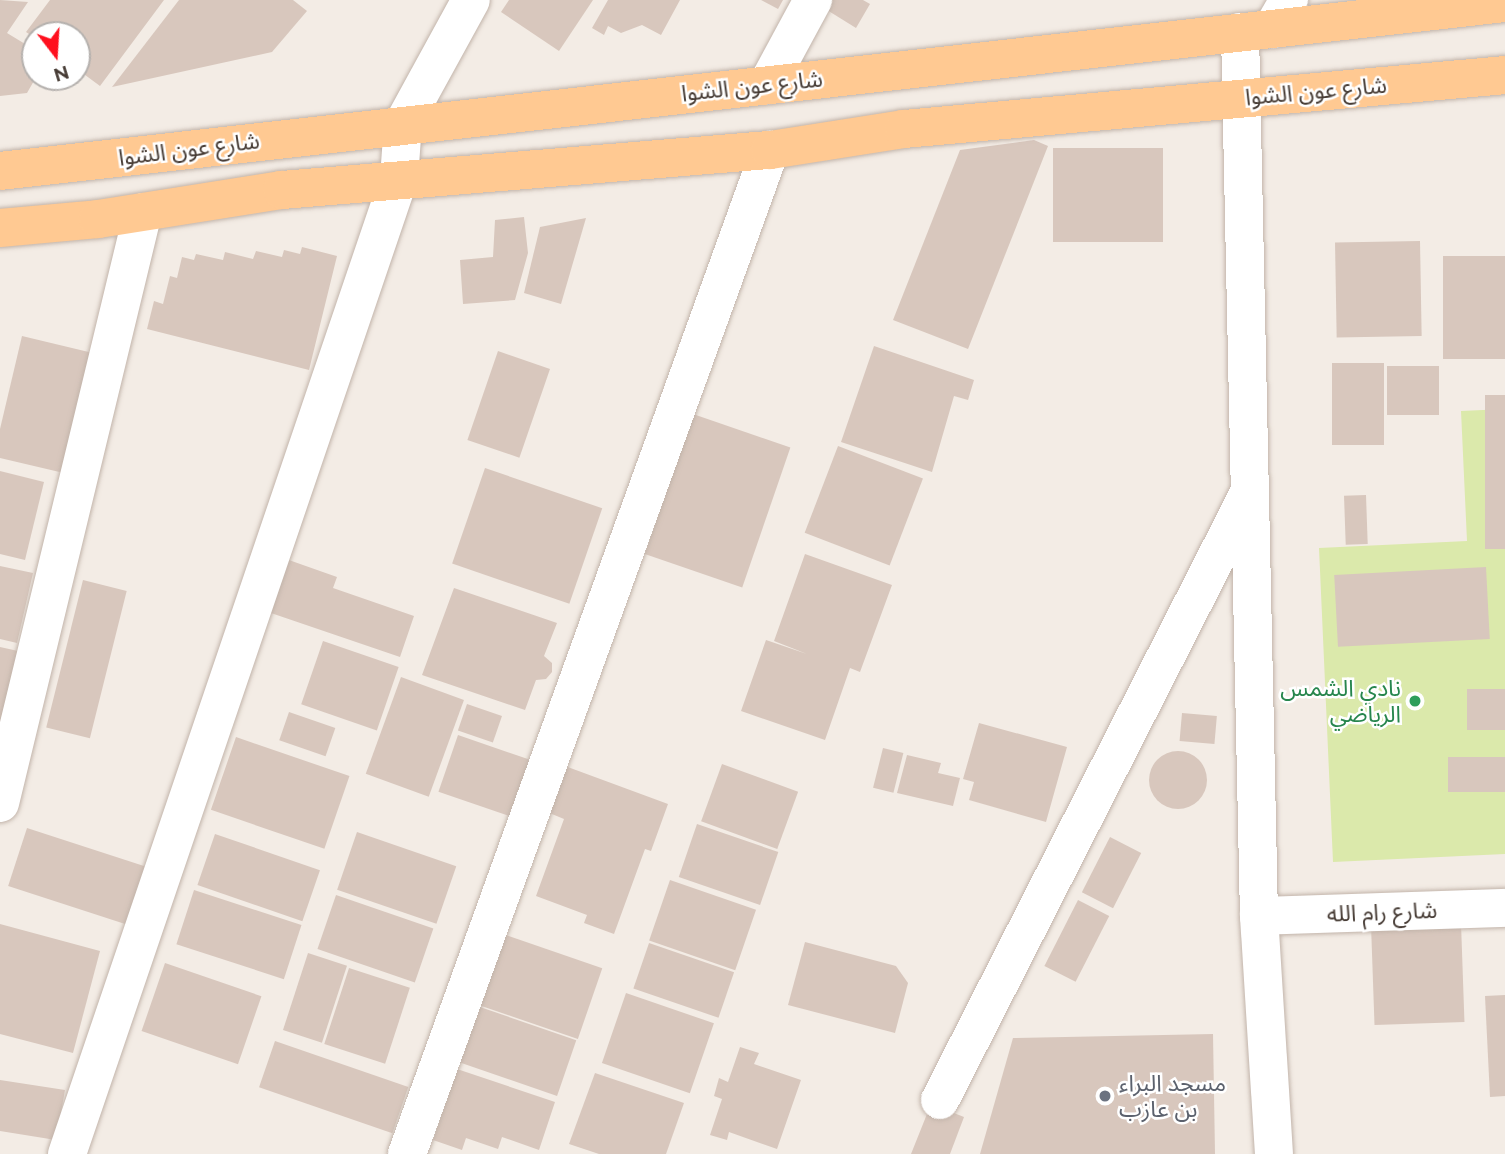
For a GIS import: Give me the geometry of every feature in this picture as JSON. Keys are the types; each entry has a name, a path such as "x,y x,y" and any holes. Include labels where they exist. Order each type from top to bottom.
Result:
{"main road":[{"name":"شارع عون الشوا","path":"0,171 767,85 1267,20 1505,3"},
{"name":"شارع عون الشوا","path":"0,228 399,178 770,150 904,129 1505,75"}],"street":[{"path":"67,1154 399,178 403,124 471,0"},
{"path":"767,85 813,0"},
{"path":"1267,20 1241,97 1259,916 1274,1154"},
{"path":"407,1154 770,150"},
{"path":"0,803 143,212"},
{"path":"940,1100 1250,492"},
{"name":"شارع رام الله","path":"1259,916 1505,908"}],"green space":[{"name":"نادي الشمس الرياضي","path":"1505,409 1505,854 1333,862 1319,548 1467,541 1461,411"}],"building":[{"path":"0,0 28,2 7,33 21,42 21,91 28,91 0,96"},
{"path":"50,0 164,0 100,86 91,79 91,21 34,21"},
{"path":"179,0 293,0 307,11 272,52 112,87"},
{"path":"509,0 593,0 559,51 501,12"},
{"path":"608,0 680,0 661,35 642,25 621,33 608,26 604,35 592,28"},
{"path":"761,0 783,0 778,9"},
{"path":"833,0 863,0 870,4 856,28 827,10"},
{"path":"1034,140 1048,146 968,349 893,320 960,150"},
{"path":"1053,148 1163,148 1163,242 1053,242"},
{"path":"524,217 528,253 515,300 463,304 460,260 493,257 495,220"},
{"path":"586,218 561,304 524,293 540,227"},
{"path":"1420,241 1422,336 1337,337 1335,242"},
{"path":"302,247 337,256 309,370 147,329 154,301 163,304 170,276 177,278 182,257 194,260 196,254 223,260 225,252 253,259 256,251 282,257 284,250 300,254"},
{"path":"1443,256 1505,256 1505,359 1443,359"},
{"path":"22,336 97,354 68,474 0,458 0,429"},
{"path":"874,346 974,380 968,400 954,396 932,472 841,442"},
{"path":"498,351 550,369 519,458 467,440"},
{"path":"1332,363 1384,363 1384,445 1332,445"},
{"path":"1387,366 1439,366 1439,415 1387,415"},
{"path":"1485,395 1505,395 1505,549 1485,549"},
{"path":"693,414 790,448 742,587 645,554"},
{"path":"838,446 923,479 890,565 805,533"},
{"path":"485,468 602,508 569,604 452,563"},
{"path":"0,471 44,482 25,560 0,554"},
{"path":"1366,495 1368,544 1346,545 1344,496"},
{"path":"805,554 892,585 860,672 850,668 825,740 741,711 766,640 807,654 774,641"},
{"path":"286,559 337,577 333,588 414,616 400,657 268,612"},
{"path":"0,566 33,573 17,643 0,639"},
{"path":"1486,567 1490,639 1338,647 1334,575"},
{"path":"83,580 127,591 90,738 46,727"},
{"path":"454,588 557,623 544,656 552,663 552,672 546,679 536,680 525,710 422,675"},
{"path":"323,641 399,667 377,730 301,704"},
{"path":"0,647 18,651 0,723"},
{"path":"401,677 464,700 429,797 366,774"},
{"path":"1467,689 1505,689 1505,730 1467,730"},
{"path":"467,704 502,716 493,743 458,730"},
{"path":"289,712 335,728 326,756 279,740"},
{"path":"1182,713 1217,716 1214,744 1180,741"},
{"path":"979,723 1067,747 1046,822 969,800 974,782 963,779"},
{"path":"458,735 534,761 514,818 438,792"},
{"path":"236,737 349,776 324,849 211,810"},
{"path":"883,748 903,753 893,793 873,788"},
{"path":"1172,751 1184,751 1199,759 1207,774 1207,786 1199,801 1184,809 1172,809 1157,801 1149,786 1149,774 1157,759"},
{"path":"907,755 941,763 938,773 960,778 953,806 897,793"},
{"path":"1448,757 1505,757 1505,792 1448,792"},
{"path":"722,764 798,792 777,849 701,821"},
{"path":"565,766 668,804 651,851 645,849 614,934 584,923 587,915 536,896 564,819 547,812"},
{"path":"697,824 778,852 760,905 679,877"},
{"path":"27,828 148,867 129,925 8,886"},
{"path":"357,832 456,866 436,924 337,890"},
{"path":"215,834 320,870 302,921 197,885"},
{"path":"1110,837 1141,853 1113,908 1082,892"},
{"path":"670,880 756,910 735,970 649,941"},
{"path":"194,890 301,925 284,979 176,944"},
{"path":"336,895 433,929 415,982 317,949"},
{"path":"1078,900 1109,916 1076,982 1044,966"},
{"path":"1461,923 1464,1022 1375,1025 1371,926"},
{"path":"0,924 100,951 73,1053 0,1034"},
{"path":"503,934 602,968 578,1039 479,1005"},
{"path":"805,942 896,966 908,983 895,1033 788,1005"},
{"path":"649,943 734,972 718,1018 633,988"},
{"path":"308,953 347,966 322,1043 283,1030"},
{"path":"165,963 261,996 238,1064 142,1031"},
{"path":"349,968 410,988 385,1064 324,1044"},
{"path":"626,993 714,1023 690,1093 602,1063"},
{"path":"1505,995 1505,1096 1490,1097 1485,996"},
{"path":"477,1006 576,1040 557,1096 458,1062"},
{"name":"مسجد البراء بن عازب","path":"1213,1034 1215,1154 980,1154 1013,1038"},
{"path":"275,1041 408,1087 392,1133 259,1087"},
{"path":"740,1047 759,1053 754,1064 801,1080 777,1149 729,1132 727,1140 710,1135 722,1099 714,1096 719,1078 728,1082"},
{"path":"457,1069 555,1102 539,1150 502,1137 498,1149 466,1138 462,1150 433,1140"},
{"path":"595,1073 684,1103 666,1154 599,1154 569,1144"},
{"path":"0,1080 65,1090 56,1140 0,1131"},
{"path":"931,1104 964,1117 950,1154 911,1154"}],"place":[{"name":"نادي الشمس الرياضي","path":"1415,701"},
{"name":"مسجد البراء بن عازب","path":"1105,1096"}]}
